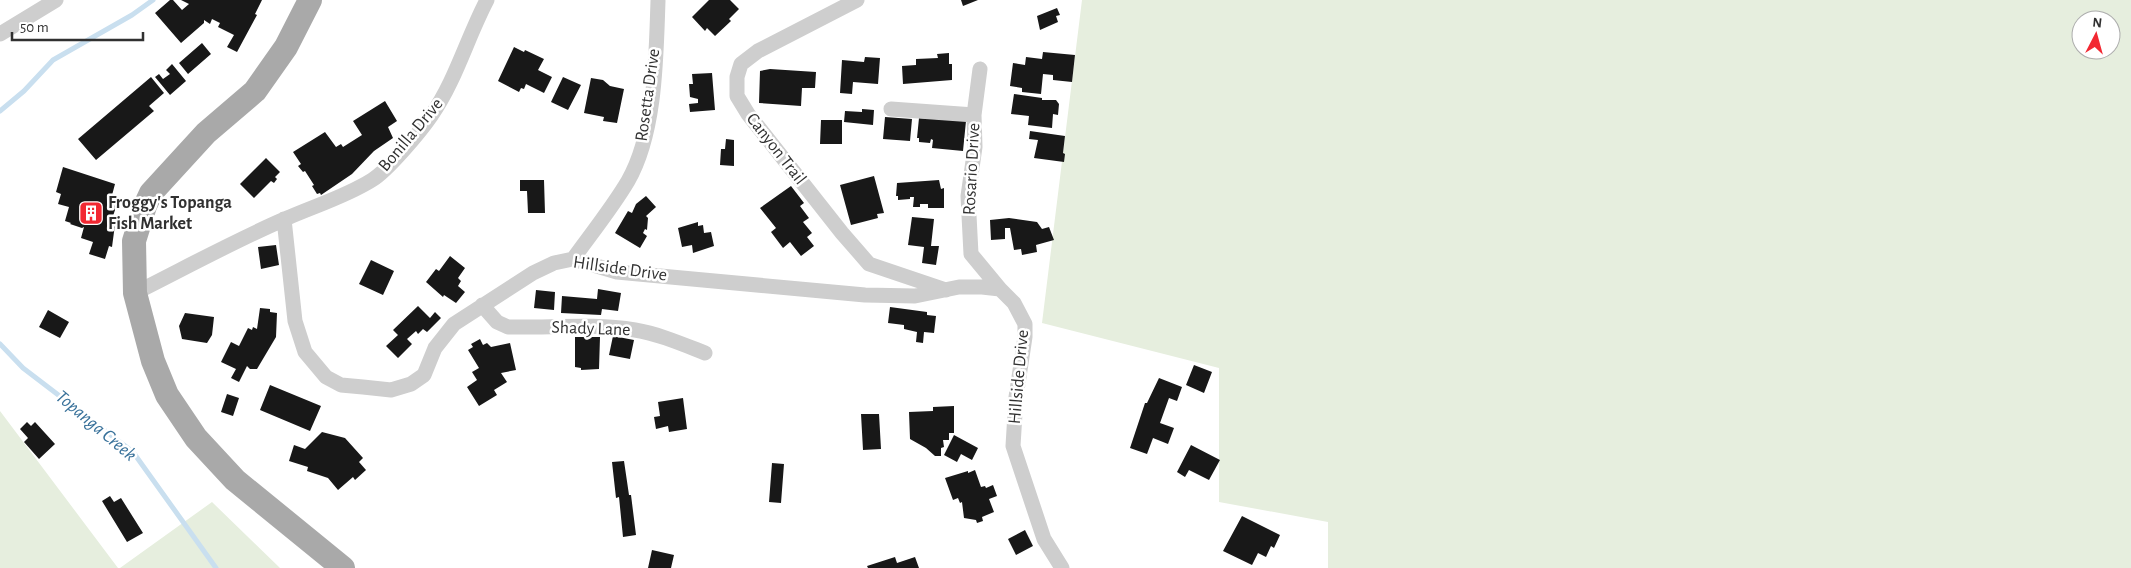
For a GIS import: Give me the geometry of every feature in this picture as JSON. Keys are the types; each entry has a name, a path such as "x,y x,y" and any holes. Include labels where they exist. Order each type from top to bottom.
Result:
{"main road":[{"path":"310,0 286,47 255,91 206,133 151,194 145,206 134,242 135,293 154,361 168,395 196,438 235,480 342,568"}],"street":[{"path":"0,34 56,0"},
{"name":"Bonilla Drive","path":"284,219 338,198 374,179 406,148 431,118 450,87 477,19 487,0"},
{"name":"Canyon Trail","path":"857,0 758,51 741,64 737,77 737,96 748,114 842,233 870,264 948,290"},
{"name":"Rosetta Drive","path":"573,259 628,181 644,140 655,71 658,1"},
{"name":"Rosario Drive","path":"980,69 974,115 975,147 968,196 971,254 1000,289"},
{"path":"891,109 974,115"},
{"path":"135,293 284,219"},
{"name":"Hillside Drive","path":"284,219 295,321 305,352 326,376 341,384 390,390 411,384 424,375 435,348 454,324 533,272 554,263 573,259 617,272 865,294 915,296 959,288 982,287 1000,289 1014,303 1025,324 1025,337 1016,397 1014,446 1044,539 1062,568"},
{"name":"Shady Lane","path":"482,305 497,322 508,327 587,325 636,330 658,335 705,353"}],"green space":[{"path":"1082,0 2131,0 2131,568 1328,568 1328,522 1219,502 1219,368 1042,323"},
{"path":"0,411 118,568 0,568"},
{"path":"212,502 280,568 120,568"}],"building":[{"path":"170,0 173,0 182,10 189,4 181,0 262,0 255,14 257,15 237,52 227,47 234,35 218,27 220,23 212,19 210,24 204,20 204,23 181,43 155,13"},
{"path":"709,0 730,0 739,9 729,19 731,21 715,36 707,28 705,31 692,17"},
{"path":"961,0 978,0 963,6"},
{"path":"1057,8 1060,15 1056,16 1058,22 1040,30 1037,16"},
{"path":"202,43 211,54 188,74 179,63"},
{"path":"514,47 544,59 538,70 552,77 544,93 526,84 524,89 521,88 519,92 498,81"},
{"path":"1043,52 1075,55 1072,82 1053,80 1053,75 1043,74 1041,94 1022,92 1022,88 1010,86 1013,63 1025,65 1026,57 1042,59"},
{"path":"949,53 949,64 952,64 952,80 903,84 902,66 916,65 916,59 938,58 937,54"},
{"path":"865,57 880,58 878,84 853,82 852,94 840,93 842,60 864,62"},
{"path":"172,64 186,81 170,95 155,77 159,74 163,79 170,74 166,70"},
{"path":"770,69 816,72 815,88 802,88 801,106 759,103 760,71"},
{"path":"712,73 715,110 690,112 689,104 698,103 698,99 690,97 689,84 693,84 692,74"},
{"path":"151,77 164,93 149,106 154,111 96,160 78,139"},
{"path":"563,77 581,85 568,110 551,102"},
{"path":"591,78 603,80 610,86 624,89 617,123 603,121 604,117 584,113"},
{"path":"1014,94 1042,98 1042,100 1056,100 1059,104 1058,115 1053,114 1052,128 1028,125 1029,116 1011,114"},
{"path":"385,101 397,121 388,127 393,138 374,151 352,174 321,195 320,193 317,194 312,186 314,185 305,171 303,172 298,166 301,164 293,152 325,132 336,147 341,144 343,147 362,135 353,121"},
{"path":"862,109 874,110 873,125 844,122 845,111 862,112"},
{"path":"885,117 912,119 910,141 883,139"},
{"path":"919,118 966,121 963,151 932,148 933,140 931,139 930,143 919,142 919,138 917,138"},
{"path":"821,120 842,120 842,144 820,144"},
{"path":"1030,131 1065,136 1064,162 1034,158 1038,140 1029,139"},
{"path":"726,139 734,140 734,166 720,165 721,149 725,149"},
{"path":"266,158 280,172 275,177 277,179 274,183 271,181 254,198 240,184"},
{"name":"Froggy's Topanga Fish Market","path":"63,167 115,184 111,199 118,201 113,216 116,217 112,247 109,246 105,259 89,254 93,242 81,238 84,227 82,228 65,221 69,207 58,204 61,194 56,192"},
{"path":"874,176 884,213 877,214 878,218 851,225 840,185"},
{"path":"520,180 544,180 545,213 528,213 527,191 520,191"},
{"path":"939,180 941,189 944,188 944,208 928,208 928,204 920,204 920,207 913,207 914,197 898,200 898,196 896,196 897,183"},
{"path":"791,186 804,203 800,206 809,218 803,222 812,233 807,237 814,246 801,256 790,242 783,248 771,232 776,228 760,208"},
{"path":"646,196 656,207 646,216 648,218 647,230 645,229 643,233 647,236 640,248 615,233 628,211 632,213 636,204"},
{"path":"912,217 934,219 931,246 939,246 936,265 922,263 924,247 908,245"},
{"path":"1009,218 1037,222 1042,229 1049,227 1054,240 1036,245 1037,252 1022,255 1021,249 1014,250 1010,228 1005,228 1005,239 991,240 990,220"},
{"path":"698,222 698,226 703,225 704,233 711,232 714,246 693,253 692,245 682,247 678,228"},
{"path":"276,245 279,265 261,269 258,247"},
{"path":"450,256 465,268 458,278 461,281 458,286 465,292 456,303 444,295 443,297 426,282 436,269 439,271"},
{"path":"371,260 394,271 383,295 359,284"},
{"path":"598,289 621,293 618,311 602,309 601,315 561,313 562,296 597,299"},
{"path":"536,290 555,292 554,310 534,308"},
{"path":"418,306 430,318 435,312 441,318 427,332 423,329 418,334 416,331 407,339 412,344 398,358 386,346 398,335 393,330"},
{"path":"890,307 927,312 927,315 936,316 934,333 924,332 923,343 916,342 917,332 904,329 904,325 888,323"},
{"path":"260,308 270,309 270,312 277,313 276,337 257,369 250,369 247,366 239,382 231,378 236,369 221,362 231,342 239,346 248,328 252,330 253,327 257,329"},
{"path":"48,310 69,322 60,338 39,327"},
{"path":"185,313 214,317 212,335 207,343 182,339 179,326"},
{"path":"613,336 634,340 630,359 609,355"},
{"path":"575,337 600,337 599,369 581,370 581,368 575,367"},
{"path":"480,339 483,345 487,343 491,347 510,343 516,370 501,373 507,382 494,390 497,395 479,406 467,387 477,380 472,372 479,368 468,350 473,347 471,344"},
{"path":"1194,365 1212,372 1204,393 1186,385"},
{"path":"1159,378 1182,387 1177,401 1169,398 1160,423 1174,428 1168,444 1153,438 1147,454 1130,448 1145,403 1147,403"},
{"path":"270,385 321,406 310,431 260,410"},
{"path":"227,394 239,398 233,416 221,412"},
{"path":"683,398 687,429 669,432 668,426 656,429 654,417 660,416 658,402"},
{"path":"954,406 954,433 949,433 949,440 943,440 944,447 941,448 941,456 935,456 926,448 910,439 909,412 933,411 933,407"},
{"path":"861,414 879,414 881,449 863,450"},
{"path":"27,422 31,426 35,422 55,444 39,459 24,442 28,438 20,429"},
{"path":"322,432 345,438 363,458 359,462 366,470 355,480 353,477 338,490 328,478 307,471 308,467 289,461 294,445 305,449"},
{"path":"954,435 978,448 972,460 961,454 957,462 944,455"},
{"path":"1191,445 1220,460 1209,480 1189,470 1185,477 1177,472"},
{"path":"624,461 636,535 623,537 619,497 616,498 612,462"},
{"path":"772,463 784,464 781,503 769,502"},
{"path":"975,470 981,487 985,486 986,488 993,485 997,496 989,499 994,512 982,517 983,521 977,523 976,520 964,518 962,502 960,503 958,498 953,500 945,478"},
{"path":"110,496 114,502 121,498 143,533 127,542 102,501"},
{"path":"1242,516 1280,535 1274,548 1271,546 1266,557 1258,553 1252,565 1223,551"},
{"path":"1025,530 1033,546 1016,555 1008,539"},
{"path":"652,550 674,555 671,568 648,568"},
{"path":"895,557 897,563 915,557 919,568 868,568 867,566"}],"waterway":[{"name":"Topanga Creek","path":"0,111 24,91 53,60 132,15 153,0"},
{"name":"Topanga Creek","path":"0,344 23,368 133,452 216,568"}],"place":[{"name":"Froggy's Topanga Fish Market","path":"91,213"}]}
